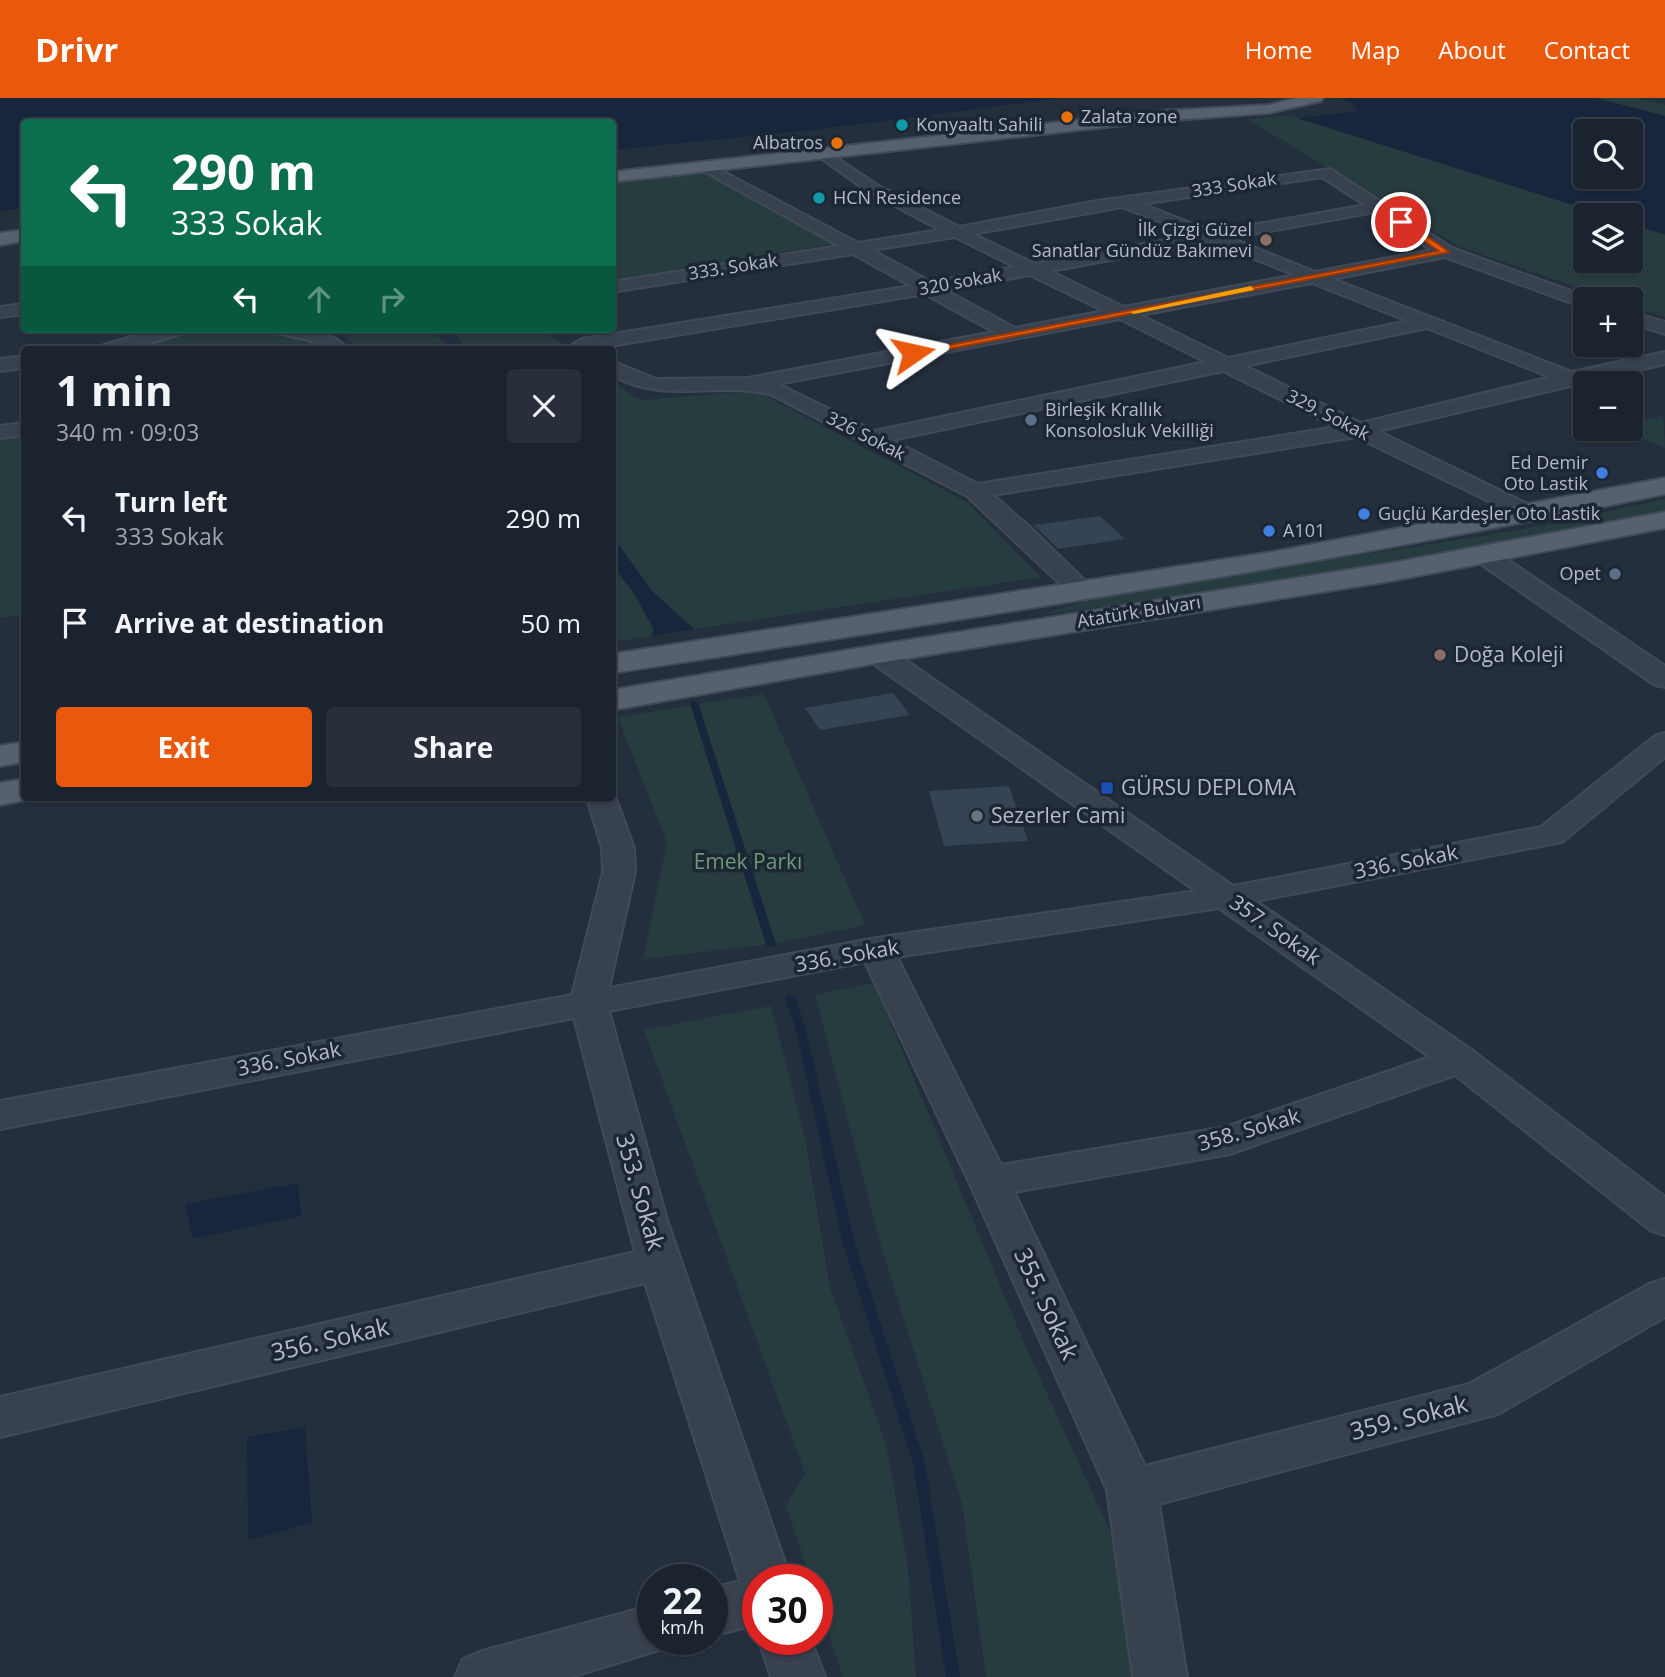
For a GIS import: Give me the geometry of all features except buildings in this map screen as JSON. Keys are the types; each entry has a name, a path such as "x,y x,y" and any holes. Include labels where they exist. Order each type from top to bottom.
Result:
{"main road":[{"path":"616,177 826,155 905,143 1106,121 1279,107 1316,98"},
{"path":"0,237 21,235"},
{"name":"Atatürk Bulvarı","path":"616,663 1083,592 1532,515 1665,486"},
{"name":"Atatürk Bulvarı","path":"616,699 878,654 1391,572 1665,520"},
{"path":"616,681 1009,617 1083,592"},
{"path":"0,756 21,752"},
{"path":"0,794 21,790"}],"street":[{"name":"329. Sokak","path":"826,155 872,188 957,232 1532,515"},
{"path":"707,167 1014,335"},
{"name":"333 Sokak","path":"853,248 1124,202 1325,172 1446,252 1573,297"},
{"path":"1124,202 1570,378"},
{"name":"320 sokak","path":"579,343 928,288 1379,207"},
{"name":"333. Sokak","path":"616,285 853,248"},
{"path":"749,384 1446,252"},
{"path":"0,312 21,309"},
{"path":"1643,321 1665,328"},
{"path":"870,438 1429,323"},
{"path":"132,346 166,333"},
{"path":"301,333 338,340"},
{"path":"975,491 1357,430 1570,378 1665,358"},
{"path":"0,365 21,362"},
{"name":"326 Sokak","path":"616,370 627,378 656,388 749,384 779,391 975,491 1083,592"},
{"path":"0,432 21,429"},
{"path":"1484,555 1665,679"},
{"name":"357. Sokak","path":"878,654 1460,1060 1665,1219"},
{"name":"336. Sokak","path":"0,1115 876,949 1227,897 1551,835 1665,742"},
{"name":"353. Sokak","path":"603,801 618,848 619,872 588,1002 660,1263 760,1564"},
{"name":"355. Sokak","path":"876,949 989,1182 1132,1490 1160,1677"},
{"name":"358. Sokak","path":"989,1182 1230,1140 1460,1060"},
{"name":"356. Sokak","path":"0,1417 660,1263"},
{"name":"359. Sokak","path":"1132,1490 1481,1400 1665,1296"},
{"path":"482,1677 637,1633"},
{"path":"790,1655 798,1677"}],"green space":[{"path":"1596,98 1637,98 1665,105 1665,116"},
{"path":"1290,115 1573,205 1573,273 1643,273 1643,228 1665,235 1665,317 1643,310 1643,287 1577,287 1460,247 1247,119"},
{"path":"707,173 834,244 616,280 616,183"},
{"path":"164,333 302,333 315,336 325,346 129,346"},
{"path":"435,333 446,346 355,346 345,335"},
{"path":"455,333 547,333 565,346 465,346"},
{"path":"616,384 634,397 644,400 751,391 764,395 967,502 1041,577 694,629 653,592 616,540"},
{"path":"1663,416 1665,448 1643,439 1643,421"},
{"path":"21,429 21,615 0,618 0,432"},
{"path":"1665,499 1665,511 1649,515 1195,595 1039,615 1111,594 1520,530"},
{"path":"616,570 635,595 654,630 652,636 616,642"},
{"name":"Emek Parkı","path":"764,694 865,925 771,944 643,959 667,843 618,717"},
{"path":"874,983 1027,1350 1131,1577 1137,1677 986,1677 962,1503 883,1253 815,995"},
{"path":"771,1006 805,1138 830,1288 886,1444 908,1567 916,1677 843,1677 833,1647 833,1564 806,1564 786,1505 805,1473 644,1030"}],"water":[{"path":"0,98 1061,98 820,129 616,150 616,119 21,119 21,208 0,211"},
{"path":"1338,98 1596,98 1665,116 1665,234 1643,228 1643,203 1573,205 1297,118 1358,111 1351,102"},
{"path":"616,541 653,592 694,629 652,636 654,630 635,595 616,569"},
{"path":"298,1183 301,1216 193,1239 185,1204"},
{"path":"305,1427 312,1523 248,1540 247,1437"}],"waterway":[{"path":"694,703 771,944"},
{"path":"790,997 800,1026 848,1240 919,1463 953,1677"}],"slow traffic":[{"path":"1134,312 1251,288"}],"place":[{"name":"Zalata zone","path":"1067,117"},
{"name":"Konyaaltı Sahili","path":"902,125"},
{"name":"Albatros","path":"837,143"},
{"name":"HCN Residence","path":"819,198"},
{"name":"İlk Çizgi Güzel Sanatlar Gündüz Bakımevi","path":"1266,240"},
{"name":"Birleşik Krallık Konsolosluk Vekilliği","path":"1031,420"},
{"name":"Ed Demir Oto Lastik","path":"1602,473"},
{"name":"Guçlü Kardeşler Oto Lastik","path":"1364,514"},
{"name":"A101","path":"1269,531"},
{"name":"Opet","path":"1615,574"},
{"name":"Doğa Koleji","path":"1440,655"},
{"name":"GÜRSU DEPLOMA","path":"1107,788"},
{"name":"Sezerler Cami","path":"977,816"}],"route":[{"path":"913,353 1446,252 1401,222"}]}
